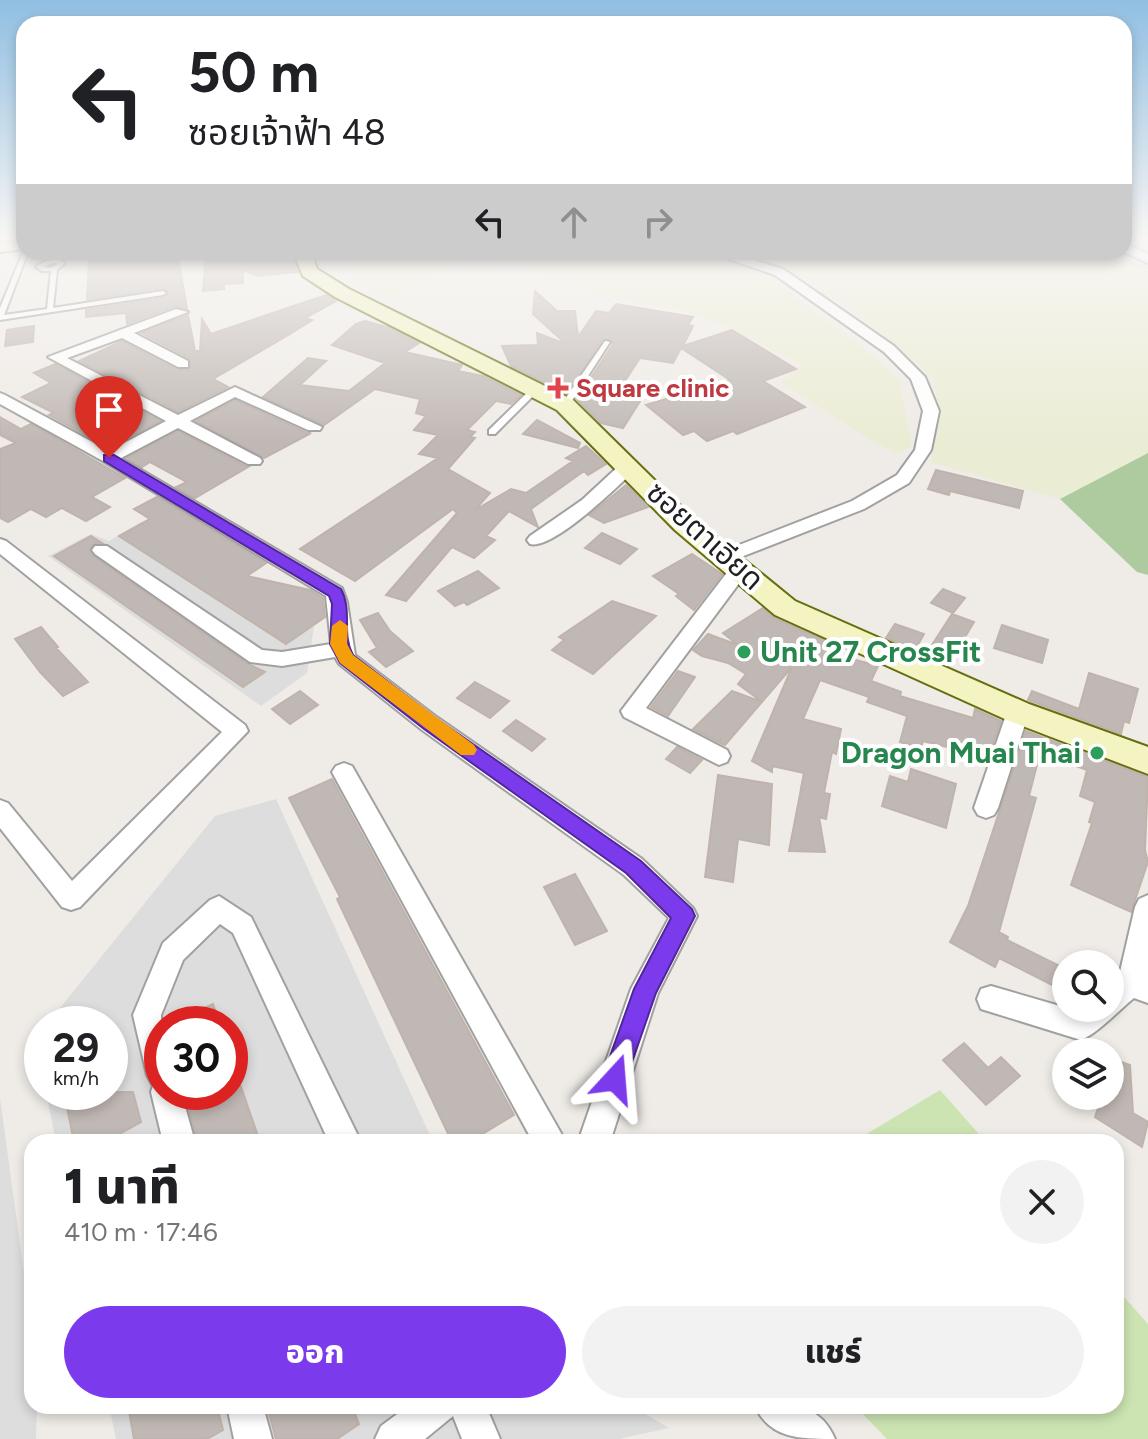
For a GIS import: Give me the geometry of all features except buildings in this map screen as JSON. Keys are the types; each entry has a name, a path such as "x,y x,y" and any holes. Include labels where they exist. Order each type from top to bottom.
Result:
{"street":[{"name":"ซอยตาเอียด","path":"371,307 565,405 684,524 785,608 1018,712 1148,761"},
{"path":"719,756 632,711 731,564 858,505 903,479 923,450 931,411 918,377 889,349 829,307"},
{"path":"181,312 55,357 181,420 254,461"},
{"path":"125,334 183,364"},
{"path":"109,458 235,391 314,427"},
{"path":"0,398 109,458 335,593 340,604 338,644 346,659 633,867 684,916 645,989 597,1134"},
{"path":"536,540 588,504 629,466"},
{"path":"0,545 237,731 71,899 0,810"},
{"path":"101,550 257,657 282,659 341,649"},
{"path":"986,808 1018,712"},
{"path":"344,772 546,1134"},
{"path":"1130,991 1148,907"},
{"path":"151,1006 173,952 219,908 242,925 341,1134"},
{"path":"991,999 1052,1017"},
{"path":"171,1110 177,1134"},
{"path":"247,1414 253,1439"},
{"path":"394,1439 428,1414"},
{"path":"471,1414 481,1439"},
{"path":"783,1414 816,1439"}],"lane":[{"path":"0,318 56,307"},
{"path":"565,405 607,342"},
{"path":"492,432 536,389"}],"shaded area":[{"path":"141,522 314,627 307,673 261,706 48,556 91,534 109,541"},
{"path":"276,799 429,1134 54,1134 50,1110 128,1110 128,1006 62,1006 215,816"},
{"path":"0,1098 24,1273 24,1414 37,1414 36,1439 0,1439"},
{"path":"111,1414 645,1414 669,1428 619,1439 116,1439"}],"green space":[{"path":"664,307 810,307 899,379 912,446 897,453 874,442 780,382 804,366 727,326"},
{"path":"846,307 1148,307 1148,453 1060,499 930,462 940,422 934,379 896,344"},
{"path":"1148,453 1148,575 1137,572 1060,499"},
{"path":"940,1090 979,1134 866,1134"},
{"path":"1124,1297 1148,1324 1148,1439 887,1439 863,1414 1124,1414"}],"slow traffic":[{"path":"340,626 338,644 346,659 468,750"}],"place":[{"name":"Square clinic","path":"558,388"},
{"name":"Unit 27 CrossFit","path":"744,652"},
{"name":"Dragon Muai Thai","path":"1097,753"}],"route":[{"path":"109,458 335,593 340,604 341,621 338,644 346,659 430,724 633,867 684,916 645,989 615,1079"}]}
